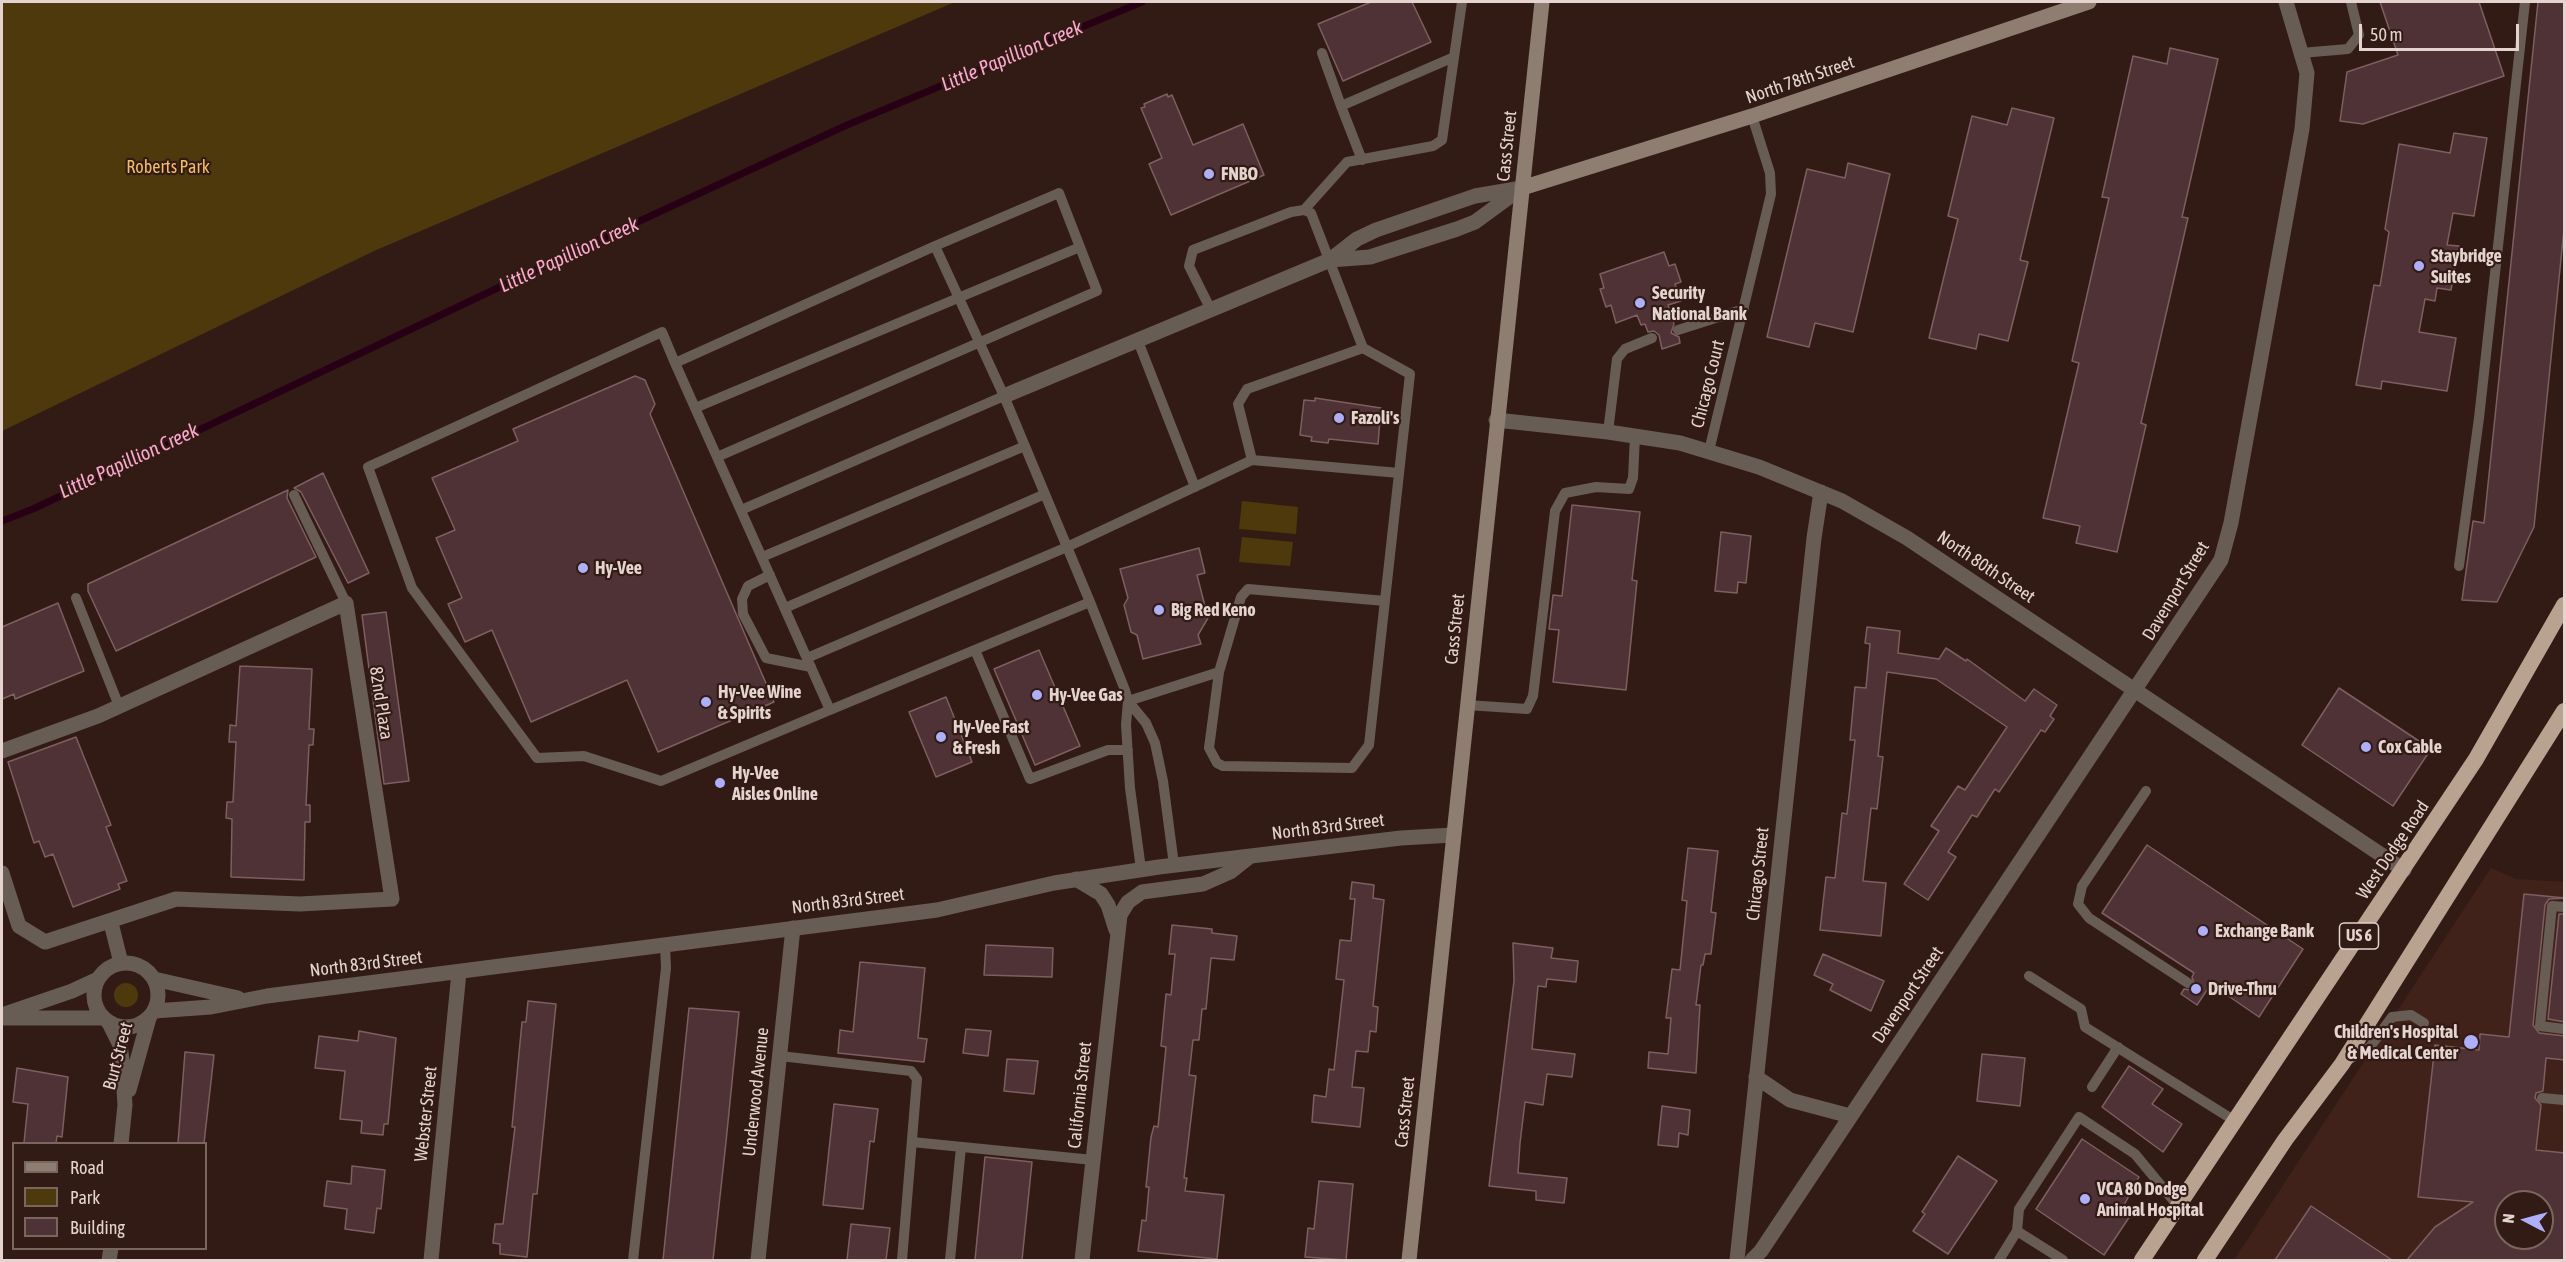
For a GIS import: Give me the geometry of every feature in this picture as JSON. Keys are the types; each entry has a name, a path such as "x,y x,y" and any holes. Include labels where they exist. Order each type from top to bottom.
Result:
{"highway":[{"name":"West Dodge Road","path":"2142,1260 2404,870 2510,704 2565,604"},
{"path":"2205,1260 2286,1140 2342,1064 2565,711"}],"main road":[{"name":"Cass Street","path":"1409,1260 1542,2"},
{"name":"North 78th Street","path":"1522,188 1752,116 2089,2"}],"street":[{"name":"Davenport Street","path":"1752,1260 2214,573 2229,536 2302,129 2307,72 2286,2"},
{"path":"1004,396 1330,260 1357,239 1376,230 1475,196 1522,188"},
{"path":"1330,260 1370,257 1457,229 1475,222 1522,188"},
{"name":"North 80th Street","path":"1496,420 1635,435 1708,450 1759,467 1821,492 1900,533 2404,870"},
{"name":"Chicago Street","path":"1737,1260 1821,492"},
{"path":"2,752 119,706 346,603"},
{"name":"82nd Plaza","path":"2,873 19,926 45,942 111,923 176,899 300,904 392,899 346,603"},
{"name":"North 83rd Street","path":"151,1015 211,1007 246,999 968,904 1076,879 1141,869 1401,838 1453,835"},
{"name":"California Street","path":"1082,1260 1120,915 1128,902 1142,892 1203,884 1230,872 1250,857"},
{"name":"California Street","path":"1076,879 1101,894 1108,905 1117,933"},
{"path":"111,923 121,963"},
{"name":"Underwood Avenue","path":"758,1260 793,928"},
{"path":"121,963 142,967 154,979 158,995 151,1015 134,1027 106,1020 2,1016 72,991 98,979 109,967 121,963"},
{"name":"Webster Street","path":"431,1260 459,972"},
{"path":"98,979 93,995 106,1020"},
{"name":"North 83rd Street","path":"154,979 246,999"},
{"name":"Burt Street","path":"121,1142 125,1105 151,1015"},
{"name":"Burt Street","path":"106,1020 120,1045 125,1105"},
{"path":"1756,1077 1790,1100 1850,1116"}],"lane":[{"path":"1304,210 1347,162 1433,146 1442,140 1462,2"},
{"path":"2301,53 2348,49 2359,35 2351,2"},
{"path":"2459,566 2479,418 2525,2"},
{"path":"1322,52 1362,160"},
{"path":"1341,106 1454,57"},
{"name":"Chicago Court","path":"1708,450 1772,187 1770,173 1752,116"},
{"path":"675,363 1059,193 1097,291 717,457"},
{"path":"1211,310 1189,266 1193,250 1291,212 1304,210 1311,213 1363,348 1410,374 1385,601 1369,745 1352,768 1223,766 1217,763 1209,748 1219,672 1241,597 1248,589 1385,601"},
{"path":"935,246 1004,396 1090,602 1128,701 1146,723 1155,743 1163,781 1174,865"},
{"path":"695,408 958,296 1080,247"},
{"path":"1678,330 1744,309"},
{"path":"830,710 662,332 368,467 412,588 537,758 584,756 661,780 975,650 1090,602"},
{"path":"1608,432 1617,359 1625,349 1652,338"},
{"path":"1138,341 1195,487"},
{"path":"1252,460 1238,404 1247,389 1363,348"},
{"path":"741,510 1004,396"},
{"path":"1467,705 1527,709 1533,696 1555,511 1565,493 1596,487 1629,489 1633,478 1635,435"},
{"path":"762,557 1025,446"},
{"path":"770,575 748,586 742,599 743,614 766,658 809,662 1067,547 1252,460 1399,473"},
{"path":"785,608 1045,494"},
{"path":"294,495 346,603"},
{"path":"76,598 119,706"},
{"path":"975,650 1030,779 1108,750 1128,750"},
{"path":"1128,701 1219,672"},
{"path":"1128,701 1128,750 1141,869"},
{"path":"2146,791 2082,886 2078,904 2084,914 2188,983"},
{"path":"2565,907 2552,906 2540,1026 2565,1029"},
{"path":"633,1260 666,968 664,944"},
{"path":"2029,976 2080,1009 2085,1027 2235,1121"},
{"path":"2342,1064 2370,1047 2392,1017 2411,1015 2424,1023"},
{"path":"2092,1087 2118,1047"},
{"path":"780,1056 911,1071 917,1079 902,1260"},
{"path":"2542,1098 2565,1100"},
{"path":"1999,1260 2018,1231 2019,1209 2079,1117 2135,1154 2178,1206"},
{"path":"912,1142 1093,1160"},
{"path":"950,1260 961,1147"},
{"path":"2018,1231 2063,1260"}],"shaded area":[{"name":"Children's Hospital & Medical Center","path":"2491,868 2516,879 2564,882 2564,1260 2234,1260"}],"green space":[{"name":"Roberts Park","path":"2,2 955,2 374,251 2,431"},
{"path":"1242,501 1298,507 1296,534 1239,529"},
{"path":"1242,537 1293,542 1290,566 1239,562"},
{"path":"126,983 135,986 138,995 135,1004 126,1007 117,1004 114,995 117,986"}],"building":[{"path":"1371,2 1412,2 1431,42 1343,81 1318,24"},
{"path":"2380,2 2479,2 2504,76 2363,124 2340,121 2347,72 2398,55"},
{"path":"2538,2 2565,2 2565,219 2534,527 2497,602 2462,600 2473,521 2484,523"},
{"path":"2170,48 2218,59 2182,217 2188,218 2141,423 2146,425 2117,552 2076,543 2080,526 2043,518 2079,363 2072,361 2109,198 2102,197 2133,56 2167,64"},
{"path":"1167,94 1168,97 1172,95 1193,145 1243,124 1264,175 1171,215 1149,164 1162,158 1141,108 1145,107 1144,104"},
{"path":"2012,108 2054,118 2020,260 2028,262 2008,341 1979,334 1976,349 1929,338 1958,219 1948,216 1972,116 2007,125"},
{"name":"Staybridge Suites","path":"2454,133 2487,138 2474,216 2453,213 2447,245 2459,246 2451,290 2437,288 2435,301 2425,299 2419,332 2456,338 2447,391 2382,381 2381,389 2356,385 2374,285 2380,286 2389,232 2385,229 2399,144 2450,153"},
{"path":"1848,163 1890,174 1853,332 1815,323 1809,347 1767,337 1807,169 1845,178"},
{"name":"Security National Bank","path":"1664,252 1669,266 1675,264 1681,282 1675,284 1681,301 1668,305 1674,324 1671,333 1679,337 1680,343 1662,349 1659,335 1654,331 1648,332 1645,324 1641,325 1637,315 1616,323 1611,305 1606,307 1600,289 1604,288 1600,274"},
{"name":"Hy-Vee","path":"635,376 645,380 655,404 650,414 774,702 658,752 627,680 531,722 492,630 465,642 448,604 462,598 436,538 455,530 432,478 518,441 513,429"},
{"path":"1315,398 1381,408 1378,444 1329,439 1328,443 1311,441 1312,437 1300,435 1304,400 1315,401"},
{"path":"323,473 369,573 348,583 301,492 294,488"},
{"path":"288,490 287,498 316,557 116,651 88,591 88,584"},
{"path":"1572,505 1640,512 1632,580 1637,581 1626,690 1553,682 1559,630 1549,629 1553,595 1562,596"},
{"path":"1721,532 1751,536 1746,583 1738,582 1737,593 1715,591"},
{"path":"1199,548 1205,573 1197,575 1208,618 1198,635 1201,644 1143,659 1137,635 1131,632 1124,605 1128,598 1120,569"},
{"path":"58,603 84,671 15,699 14,694 2,699 2,627"},
{"path":"386,612 409,781 384,784 362,615"},
{"path":"1867,627 1900,631 1898,653 1939,659 1946,648 1966,661 1967,659 2025,701 2034,689 2057,705 2050,716 2054,719 2045,732 2041,730 1999,792 1995,789 1977,817 1972,815 1948,852 1956,857 1928,900 1904,884 1939,831 1931,826 1958,786 1965,790 2007,727 1936,679 1887,672 1878,756 1883,757 1877,809 1871,808 1863,881 1886,883 1881,936 1820,930 1826,877 1835,878 1842,813 1847,814 1855,740 1850,740 1855,687 1866,688 1870,644 1865,643"},
{"path":"1039,650 1080,746 1035,765 994,669"},
{"path":"240,666 312,669 309,729 314,729 313,745 309,745 306,805 310,805 310,822 305,822 304,880 231,877 232,819 226,818 227,802 233,802 236,742 229,742 230,725 236,726"},
{"name":"Cox Cable","path":"2339,688 2431,749 2393,806 2302,745"},
{"name":"Hy-Vee Fast & Fresh","path":"946,697 972,762 936,777 909,712"},
{"path":"76,737 111,825 106,827 127,881 118,884 120,889 73,907 53,854 45,857 39,841 34,843 8,762"},
{"name":"Exchange Bank","path":"2147,845 2303,949 2259,1017 2211,984 2197,1005 2181,994 2184,989 2191,990 2195,987 2192,977 2194,973 2102,913"},
{"path":"1688,848 1718,851 1711,912 1716,913 1711,954 1705,954 1703,965 1701,965 1696,1005 1700,1005 1696,1073 1648,1068 1649,1052 1668,1054 1671,1018 1666,1018 1672,969 1680,970 1687,901 1682,900"},
{"path":"1352,882 1374,885 1373,898 1384,900 1373,1006 1378,1007 1376,1032 1370,1031 1368,1052 1356,1051 1352,1087 1364,1088 1360,1127 1312,1122 1314,1095 1326,1097 1329,1069 1334,1070 1344,980 1336,979 1340,940 1351,941 1355,899 1350,899"},
{"path":"2524,894 2565,898 2549,899 2545,905 2533,1025 2539,1033 2565,1036 2565,1060 2546,1058 2543,1091 2536,1093 2535,1098 2541,1105 2536,1150 2565,1153 2565,1260 2407,1260 2435,1227 2473,1202 2418,1197 2435,1045 2479,1050 2480,1034 2509,1037"},
{"path":"2559,914 2565,914 2565,1022 2548,1019"},
{"path":"1172,925 1212,929 1212,933 1237,936 1234,960 1211,958 1206,1009 1202,1009 1199,1040 1193,1040 1189,1075 1196,1076 1184,1178 1187,1178 1185,1191 1224,1195 1217,1259 1138,1251 1142,1220 1146,1221 1149,1187 1146,1187 1151,1137 1154,1126 1158,1127 1166,1047 1161,1046 1166,994 1171,995 1175,954 1169,954"},
{"path":"1513,943 1553,948 1551,958 1578,961 1576,982 1547,979 1546,987 1538,986 1532,1049 1575,1054 1572,1077 1547,1074 1543,1105 1525,1102 1518,1173 1567,1178 1564,1203 1536,1200 1536,1191 1489,1186 1514,981"},
{"path":"986,945 1053,948 1052,977 984,975"},
{"path":"1823,954 1884,981 1871,1011 1830,990 1833,984 1814,975"},
{"path":"860,962 925,968 918,1038 927,1039 924,1062 838,1053 840,1030 853,1032"},
{"path":"528,1001 556,1004 537,1194 533,1194 527,1257 500,1254 500,1244 493,1243 495,1224 503,1224 515,1127 512,1127 522,1022 526,1022"},
{"path":"689,1008 739,1012 726,1142 713,1260 663,1260"},
{"path":"966,1029 991,1031 988,1056 963,1053"},
{"path":"359,1031 396,1038 388,1124 384,1124 383,1135 361,1133 362,1121 340,1119 345,1071 315,1068 319,1036 358,1041"},
{"path":"185,1052 214,1055 204,1142 178,1142"},
{"path":"1982,1054 2025,1058 2020,1106 1977,1101"},
{"path":"1007,1059 1038,1061 1034,1094 1004,1091"},
{"path":"2129,1066 2163,1089 2152,1104 2182,1124 2163,1152 2102,1107"},
{"path":"17,1068 68,1077 62,1137 57,1136 56,1142 24,1142 28,1104 13,1102"},
{"path":"834,1104 878,1109 874,1142 870,1141 863,1209 823,1205"},
{"path":"1662,1106 1690,1110 1688,1135 1679,1133 1678,1147 1658,1145"},
{"name":"VCA 80 Dodge Animal Hospital","path":"2082,1139 2139,1177 2123,1207 2132,1213 2104,1255 2036,1209"},
{"path":"1958,1156 1997,1181 1948,1254 1913,1231 1925,1214 1922,1212"},
{"path":"985,1157 1032,1162 1022,1260 975,1260"},
{"path":"352,1166 385,1170 381,1209 377,1208 374,1233 345,1229 347,1209 324,1206 327,1181 351,1184"},
{"path":"1319,1181 1353,1184 1346,1260 1305,1257 1308,1228 1314,1229"},
{"path":"2311,1206 2392,1260 2275,1260"},
{"path":"851,1224 890,1228 886,1260 847,1260"}],"waterway":[{"name":"Little Papillion Creek","path":"2,521 33,509 590,244 847,125 1142,2"}],"place":[{"name":"FNBO","path":"1209,174"},
{"name":"Staybridge Suites","path":"2419,266"},
{"name":"Security National Bank","path":"1640,303"},
{"name":"Fazoli's","path":"1339,418"},
{"name":"Hy-Vee","path":"583,568"},
{"name":"Big Red Keno","path":"1159,610"},
{"name":"Hy-Vee Gas","path":"1037,695"},
{"name":"Hy-Vee Wine & Spirits","path":"706,702"},
{"name":"Hy-Vee Fast & Fresh","path":"941,737"},
{"name":"Cox Cable","path":"2366,747"},
{"name":"Hy-Vee Aisles Online","path":"720,783"},
{"name":"Exchange Bank","path":"2203,931"},
{"name":"Drive-Thru","path":"2196,989"},
{"name":"Children's Hospital & Medical Center","path":"2471,1042"},
{"name":"VCA 80 Dodge Animal Hospital","path":"2085,1199"}]}
